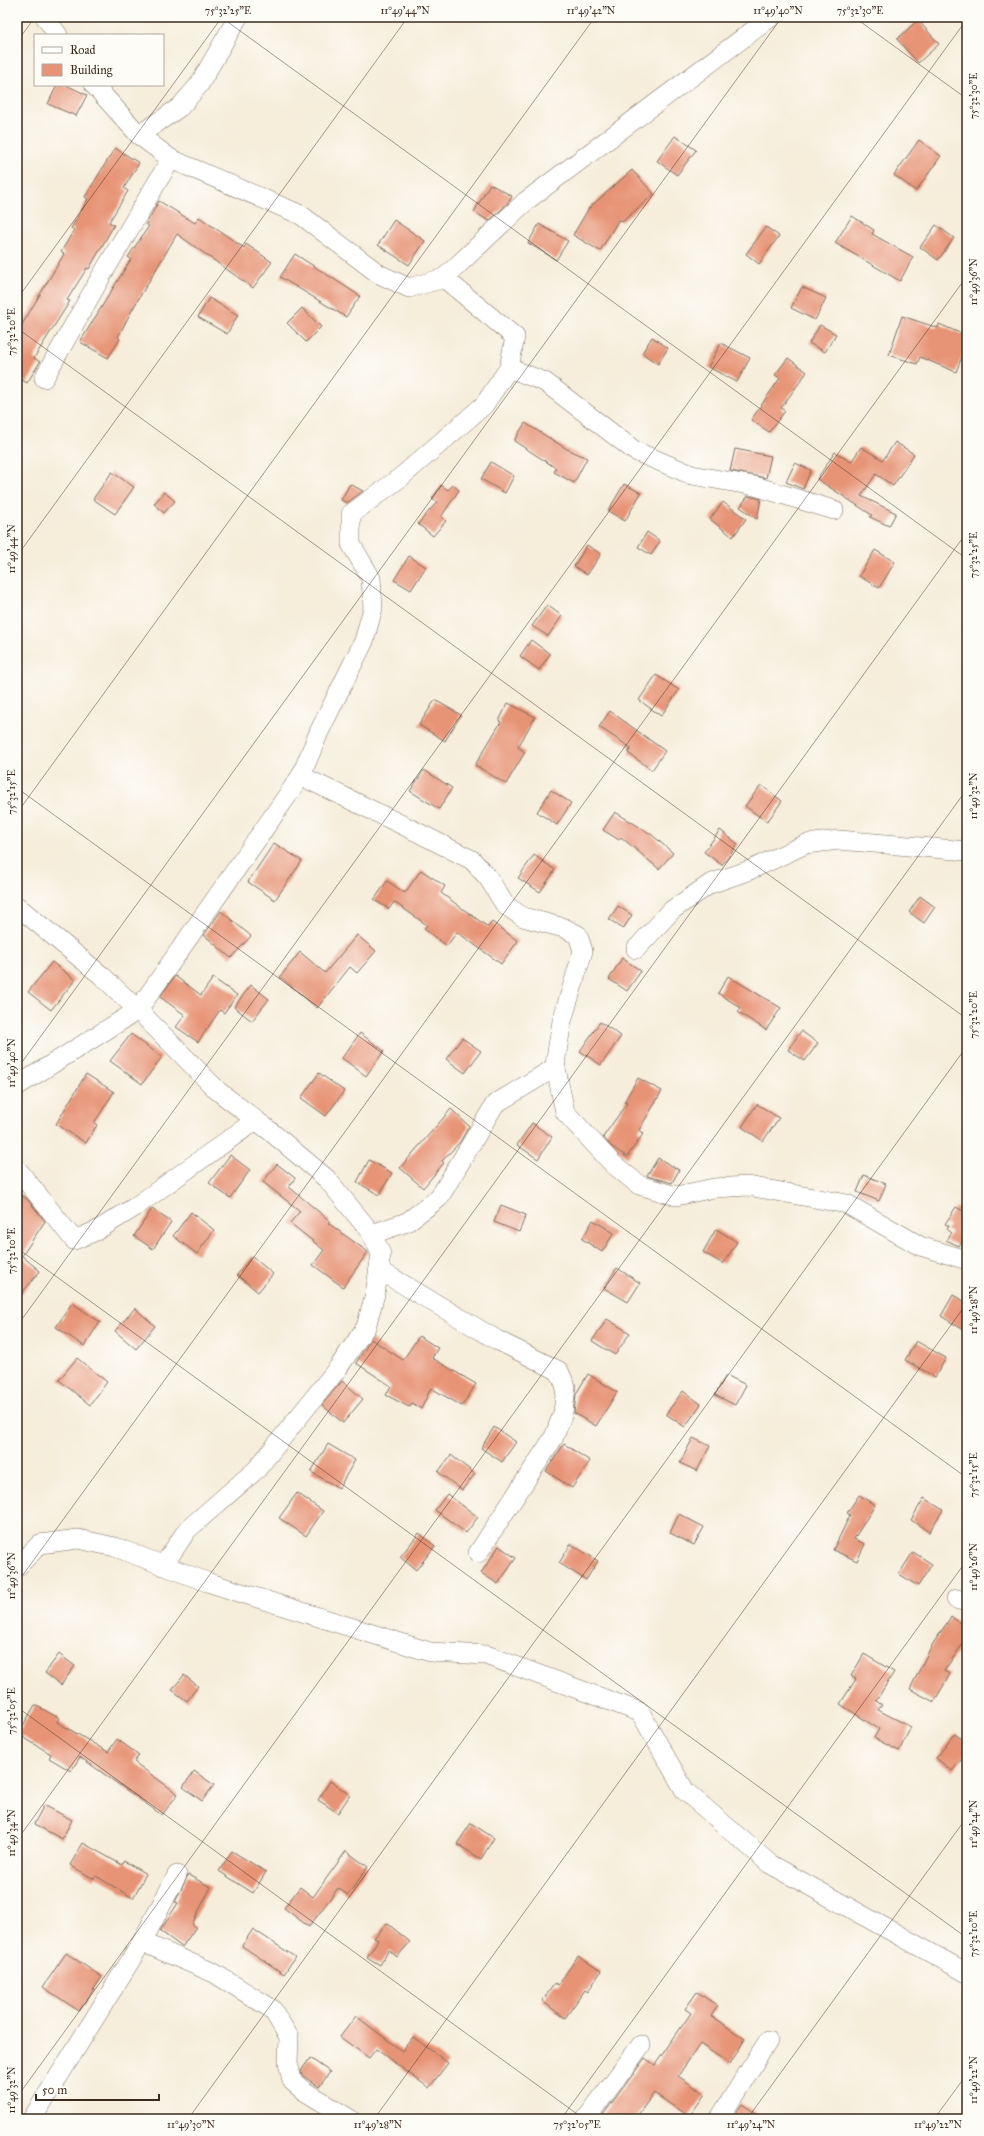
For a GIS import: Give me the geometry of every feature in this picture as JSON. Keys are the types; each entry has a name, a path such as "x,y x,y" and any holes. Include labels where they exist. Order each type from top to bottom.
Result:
{"street":[{"path":"45,17 57,34"},
{"path":"139,134 180,107 199,85 238,17"},
{"path":"95,86 139,134 171,159 301,215 379,274 408,288 444,278 526,201 771,17"},
{"path":"44,378 102,275 171,159"},
{"path":"17,1086 138,1010 301,776 319,732 364,641 373,608 371,578 351,544 351,514 401,477 484,404 509,368 515,337 444,278"},
{"path":"509,368 545,382 635,451 692,475 755,486 834,510"},
{"path":"301,776 472,860 489,878 505,905 523,917 564,928 578,936 583,951 562,1021 556,1067 565,1112 613,1164 640,1185 676,1196 714,1188 748,1186 847,1204 920,1246 967,1260"},
{"path":"636,949 672,910 710,884 750,870 806,844 839,840 967,851"},
{"path":"17,906 102,976 218,1090 327,1179 372,1234 381,1254 375,1294 366,1327 338,1368 257,1469 187,1530 163,1566"},
{"path":"372,1234 407,1222 440,1198 495,1104 556,1067"},
{"path":"17,1169 74,1240 96,1231 135,1207 256,1120"},
{"path":"379,1270 497,1340 559,1371 566,1387 563,1413 554,1436 478,1553"},
{"path":"17,1568 40,1544 78,1539 115,1547 207,1582 430,1652 486,1655 640,1712 685,1791 770,1864 967,1973"},
{"path":"32,2119 142,1942 176,1875"},
{"path":"142,1942 214,1972 272,2009 289,2037 288,2062 292,2081 304,2091 350,2119"},
{"path":"719,2119 768,2041"},
{"path":"586,2119 641,2045"}],"building":[{"path":"918,20 939,44 918,63 897,39"},
{"path":"57,86 68,86 87,95 76,116 48,104"},
{"path":"675,136 696,150 677,175 657,161"},
{"path":"919,140 941,156 916,191 894,175"},
{"path":"115,148 139,163 124,188 128,191 109,222 114,225 89,269 87,268 67,300 70,301 34,358 40,362 27,383 17,377 17,333 64,254 61,252 74,230 71,228 88,199 85,197"},
{"path":"632,170 654,194 622,222 619,219 600,251 573,235 589,208"},
{"path":"490,184 512,196 509,202 489,221 474,212"},
{"path":"159,201 195,223 199,217 244,248 246,244 272,262 253,288 177,234 132,310 118,337 120,339 108,358 80,342 131,259 128,257 149,226 146,224"},
{"path":"852,216 874,230 872,234 913,257 900,281 835,243"},
{"path":"394,220 425,241 409,265 378,245"},
{"path":"539,224 568,241 556,260 528,243"},
{"path":"936,225 954,238 938,260 920,247"},
{"path":"766,227 779,236 759,264 746,254"},
{"path":"295,254 360,296 346,317 280,277"},
{"path":"802,287 826,298 815,320 791,308"},
{"path":"209,298 238,315 227,334 198,317"},
{"path":"302,308 321,327 306,342 287,323"},
{"path":"902,316 938,328 939,324 967,336 967,344 956,372 920,357 917,364 889,355"},
{"path":"820,325 836,334 825,352 809,343"},
{"path":"652,337 668,348 658,364 642,353"},
{"path":"721,343 750,358 737,382 708,367"},
{"path":"788,358 807,372 781,408 785,411 769,432 751,420 780,378 775,375"},
{"path":"525,423 567,449 587,458 574,483 554,472 556,468 514,441"},
{"path":"895,442 914,454 893,486 876,474 861,496 896,513 889,526 870,517 872,515 817,479 835,452 851,462 861,447 883,460"},
{"path":"735,449 771,456 766,478 730,471"},
{"path":"491,462 514,476 505,493 481,479"},
{"path":"795,463 811,470 803,489 786,482"},
{"path":"112,472 134,487 115,514 93,499"},
{"path":"350,484 363,491 347,503 341,500"},
{"path":"624,484 641,493 625,521 608,511"},
{"path":"441,485 448,490 453,485 459,490 441,517 446,521 433,536 418,524 437,502 432,499"},
{"path":"164,492 175,501 164,513 154,504"},
{"path":"748,496 761,499 757,519 740,507"},
{"path":"723,502 746,519 733,537 710,519"},
{"path":"647,532 660,541 651,555 638,547"},
{"path":"587,545 601,554 587,575 574,566"},
{"path":"875,550 895,562 879,588 859,576"},
{"path":"409,556 426,567 411,590 394,580"},
{"path":"547,605 562,616 548,636 532,626"},
{"path":"531,640 550,654 539,670 520,656"},
{"path":"656,675 679,690 661,716 639,700"},
{"path":"435,700 461,715 445,741 419,725"},
{"path":"508,703 535,717 518,747 525,752 506,784 475,765 501,722 499,721"},
{"path":"610,711 665,751 652,770 628,753 631,748 599,727"},
{"path":"424,770 452,788 439,809 410,791"},
{"path":"761,785 782,801 767,822 745,806"},
{"path":"551,790 571,803 557,825 537,812"},
{"path":"615,812 651,834 673,853 659,869 621,837 619,840 603,830"},
{"path":"720,830 738,844 722,865 704,852"},
{"path":"274,843 302,861 275,900 248,882"},
{"path":"534,855 555,870 540,892 518,878"},
{"path":"421,870 445,886 441,893 488,927 492,922 518,941 501,964 457,932 447,946 424,929 427,925 394,902 389,909 374,900 387,881 405,893"},
{"path":"920,896 935,907 924,923 909,912"},
{"path":"618,906 632,915 623,929 609,919"},
{"path":"221,911 251,936 231,958 204,935"},
{"path":"357,935 376,951 357,973 350,967 317,1008 280,977 300,952 325,973"},
{"path":"622,958 641,971 627,991 609,979"},
{"path":"52,962 75,980 51,1010 28,992"},
{"path":"175,976 201,995 213,978 237,995 224,1013 220,1010 198,1042 176,1027 185,1015 160,997"},
{"path":"728,976 781,1008 766,1030 738,1012 741,1008 718,993"},
{"path":"251,985 269,999 252,1021 234,1007"},
{"path":"600,1022 621,1036 601,1065 580,1051"},
{"path":"801,1031 818,1043 805,1061 788,1050"},
{"path":"360,1033 384,1051 366,1076 342,1058"},
{"path":"131,1034 162,1057 142,1084 110,1061"},
{"path":"462,1038 481,1051 465,1073 446,1059"},
{"path":"319,1073 344,1091 326,1116 301,1098"},
{"path":"86,1074 114,1092 94,1123 97,1125 86,1143 56,1124"},
{"path":"638,1078 662,1091 639,1130 643,1134 627,1157 611,1146 603,1137 627,1103 624,1102"},
{"path":"757,1104 779,1118 763,1141 742,1127"},
{"path":"451,1109 469,1126 460,1142 442,1161 444,1163 423,1188 400,1168"},
{"path":"532,1123 552,1137 538,1159 517,1145"},
{"path":"230,1155 250,1170 230,1198 209,1183"},
{"path":"658,1158 679,1170 672,1183 647,1176"},
{"path":"369,1160 392,1173 379,1195 357,1182"},
{"path":"277,1164 295,1178 289,1187 330,1221 328,1223 368,1252 343,1287 313,1265 324,1250 290,1223 300,1211 263,1182"},
{"path":"864,1175 886,1184 879,1201 857,1192"},
{"path":"17,1192 27,1199 45,1221 22,1256 40,1271 17,1299"},
{"path":"501,1205 526,1215 519,1232 494,1222"},
{"path":"956,1207 967,1213 967,1246 962,1242 959,1246 946,1240 951,1233 947,1230 949,1226 945,1224"},
{"path":"152,1209 171,1222 153,1249 134,1236"},
{"path":"191,1212 214,1230 197,1254 173,1236"},
{"path":"593,1220 614,1233 602,1252 582,1239"},
{"path":"716,1229 737,1242 723,1264 703,1252"},
{"path":"252,1256 273,1274 258,1292 237,1275"},
{"path":"617,1268 640,1283 628,1302 604,1288"},
{"path":"953,1295 967,1303 967,1332 941,1316"},
{"path":"72,1303 100,1322 84,1346 56,1327"},
{"path":"135,1308 155,1326 136,1349 115,1331"},
{"path":"607,1319 630,1333 615,1355 592,1341"},
{"path":"419,1336 438,1348 432,1358 476,1384 462,1406 431,1388 421,1409 412,1403 409,1407 386,1395 391,1386 356,1363 371,1339 403,1360"},
{"path":"916,1341 946,1358 935,1377 905,1360"},
{"path":"77,1358 107,1382 90,1405 59,1380"},
{"path":"588,1374 617,1392 596,1426 574,1413 576,1394"},
{"path":"726,1375 746,1385 735,1405 715,1395"},
{"path":"342,1381 363,1399 343,1423 322,1405"},
{"path":"683,1391 701,1404 685,1427 666,1414"},
{"path":"494,1427 516,1442 502,1462 481,1448"},
{"path":"693,1438 710,1446 697,1471 680,1463"},
{"path":"328,1444 355,1460 339,1488 311,1472"},
{"path":"564,1444 590,1461 572,1488 546,1471"},
{"path":"451,1455 475,1474 462,1490 438,1472"},
{"path":"297,1493 323,1511 306,1536 279,1518"},
{"path":"447,1494 478,1517 466,1533 435,1510"},
{"path":"859,1495 875,1505 854,1539 865,1544 857,1561 833,1550 850,1515 847,1513"},
{"path":"924,1498 943,1510 929,1532 911,1520"},
{"path":"679,1514 704,1527 694,1545 670,1533"},
{"path":"419,1533 435,1546 416,1570 400,1557"},
{"path":"571,1544 598,1561 586,1580 559,1563"},
{"path":"499,1546 516,1558 498,1584 481,1573"},
{"path":"913,1552 932,1564 918,1586 899,1574"},
{"path":"951,1617 967,1627 967,1638 944,1671 950,1674 934,1702 910,1689 932,1645"},
{"path":"59,1654 75,1666 61,1685 45,1673"},
{"path":"864,1654 894,1672 876,1701 882,1705 878,1710 911,1727 899,1751 874,1738 879,1729 840,1704 856,1679 851,1676"},
{"path":"184,1675 198,1686 187,1701 172,1690"},
{"path":"35,1705 59,1718 57,1722 108,1752 117,1739 139,1755 134,1762 178,1794 162,1815 80,1757 71,1771 49,1758 51,1754 18,1734"},
{"path":"955,1734 967,1743 967,1753 952,1771 936,1758"},
{"path":"194,1771 214,1785 202,1801 183,1787"},
{"path":"330,1781 350,1795 338,1813 318,1800"},
{"path":"44,1805 72,1820 62,1839 34,1824"},
{"path":"471,1823 494,1838 481,1859 457,1844"},
{"path":"83,1843 122,1865 124,1861 146,1874 133,1898 96,1876 94,1879 70,1865"},
{"path":"232,1851 266,1872 253,1893 219,1871"},
{"path":"346,1851 368,1867 348,1895 338,1888 309,1927 284,1908 300,1887 313,1897"},
{"path":"188,1875 211,1887 192,1924 196,1927 182,1947 160,1931 178,1903 175,1902"},
{"path":"387,1923 410,1942 397,1957 389,1950 380,1965 367,1957 378,1940 374,1938"},
{"path":"253,1929 295,1957 284,1974 242,1946"},
{"path":"66,1953 102,1977 79,2011 43,1987"},
{"path":"578,1956 601,1971 588,1992 585,1990 565,2018 542,2001 555,1983 558,1985"},
{"path":"697,1992 718,2006 711,2016 745,2039 730,2064 700,2044 678,2076 705,2094 689,2117 654,2093 635,2119 600,2119 645,2058 655,2065 691,2013 685,2009"},
{"path":"356,2016 402,2051 413,2037 448,2063 429,2088 376,2049 369,2058 340,2037"},
{"path":"310,2058 330,2072 319,2087 302,2075 301,2071"},
{"path":"742,2104 764,2119 732,2119"}]}
